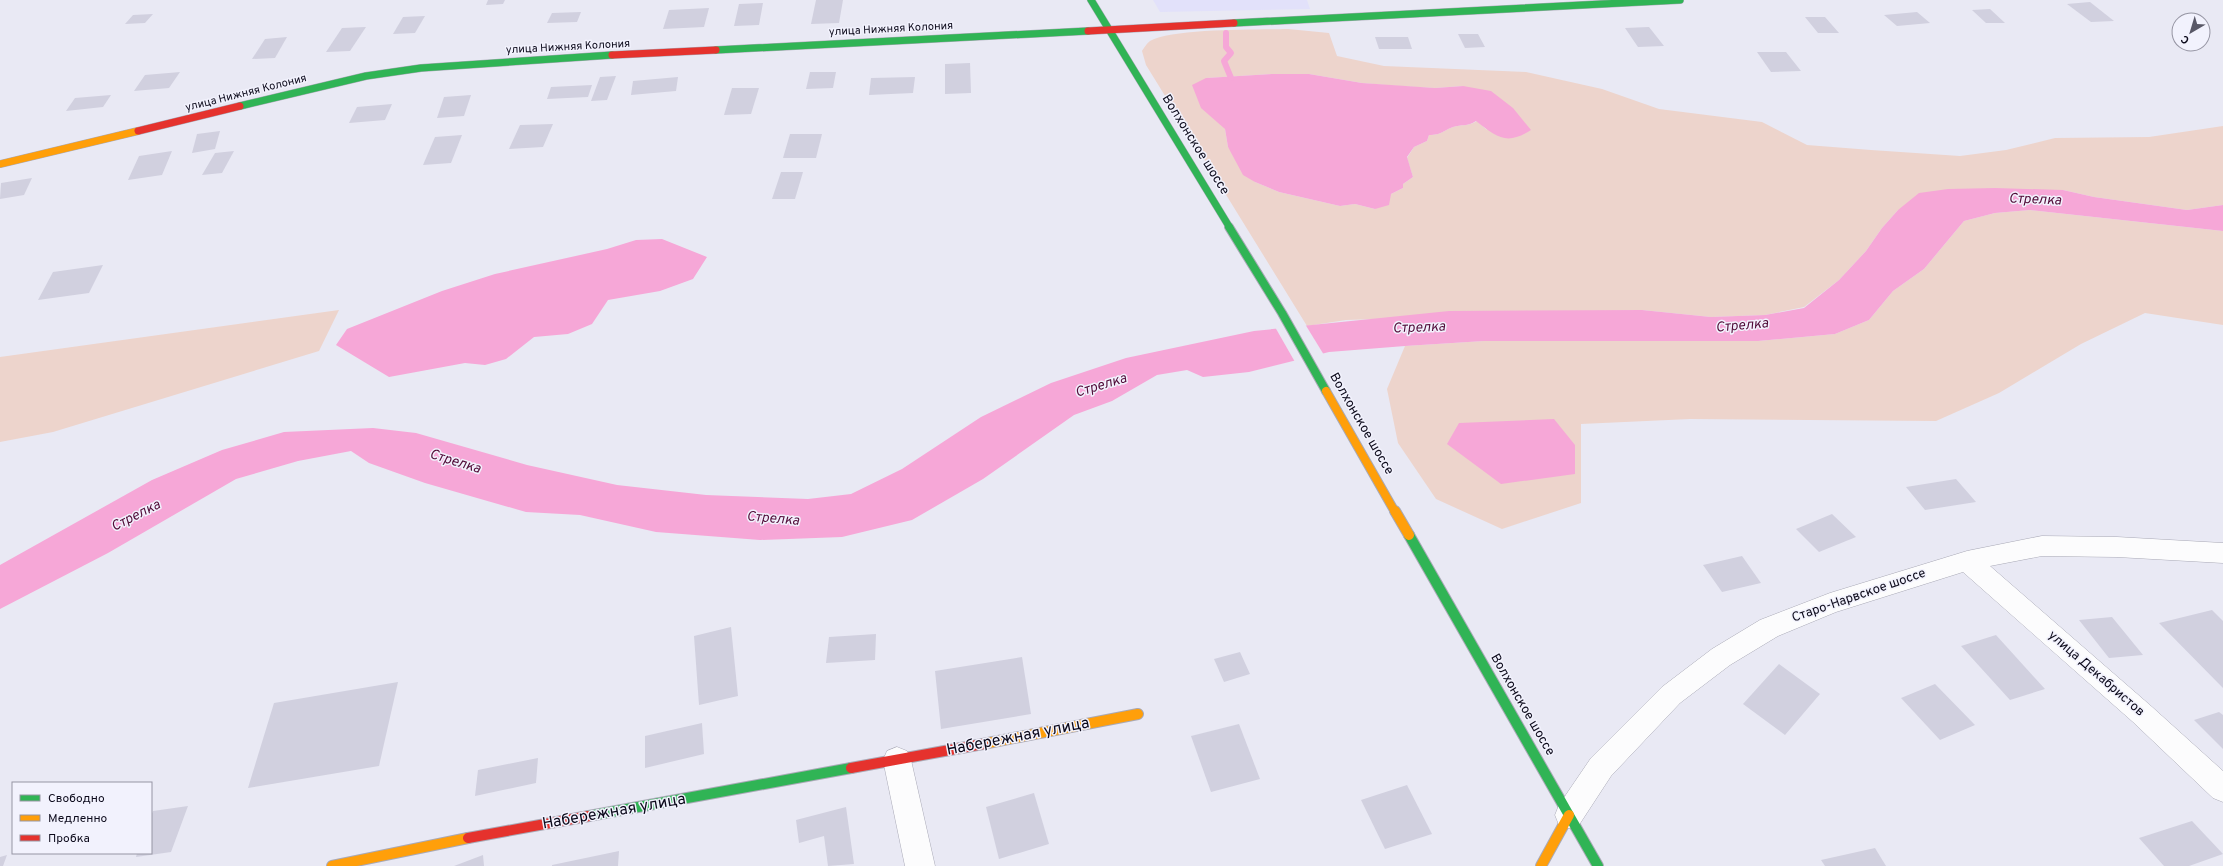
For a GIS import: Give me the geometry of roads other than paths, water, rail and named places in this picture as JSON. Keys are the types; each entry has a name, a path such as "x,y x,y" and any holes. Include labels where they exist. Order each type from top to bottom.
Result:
{"main road":[{"name":"Волхонское шоссе","path":"1092,0 1320,378 1598,866"},
{"name":"улица Нижняя Колония","path":"0,164 351,79 398,70 562,58 1680,0"},
{"name":"Набережная улица","path":"332,866 440,843 897,760 1138,714"},
{"path":"1541,866 1569,814"}],"street":[{"name":"Старо-Нарвское шоссе","path":"1569,814 1606,762 1671,694 1721,657 1769,628 1830,603 1967,561 2042,546 2117,547 2223,553"},
{"name":"улица Декабристов","path":"1967,561 2142,714 2223,789"},
{"path":"897,760 920,866"}],"water":[{"path":"1272,74 1309,74 1362,83 1435,88 1463,86 1491,91 1513,108 1531,130 1515,138 1502,138 1476,121 1470,124 1453,127 1439,134 1429,135 1427,141 1414,147 1407,157 1413,177 1403,184 1403,188 1391,194 1389,205 1375,209 1355,204 1340,206 1279,192 1255,182 1243,175 1228,147 1225,129 1201,108 1192,85 1206,78"},
{"name":"Стрелка","path":"1995,188 2063,190 2094,197 2187,210 2223,205 2223,231 2030,210 1995,213 1964,221 1924,269 1893,291 1869,320 1835,334 1758,341 1484,341 1329,352 1249,372 1203,377 1187,370 1157,375 1112,401 1074,415 983,479 912,520 842,537 760,540 656,532 580,515 526,512 425,483 369,463 351,451 298,461 236,479 108,553 0,609 0,565 152,480 222,450 284,432 373,428 416,433 527,465 617,485 706,495 808,499 851,494 902,469 981,417 1051,383 1126,358 1254,331 1449,311 1642,310 1711,317 1765,315 1804,308 1839,280 1866,251 1882,228 1898,210 1919,193 1948,189"},
{"path":"662,239 707,257 693,279 660,291 608,300 592,324 568,334 534,337 506,359 485,365 465,363 389,377 336,345 347,329 442,291 495,274 607,249 636,240"},
{"path":"1554,419 1575,445 1575,474 1501,484 1447,444 1459,423"}],"waterway":[{"path":"1226,33 1226,47 1231,53 1224,61 1231,78"}]}
